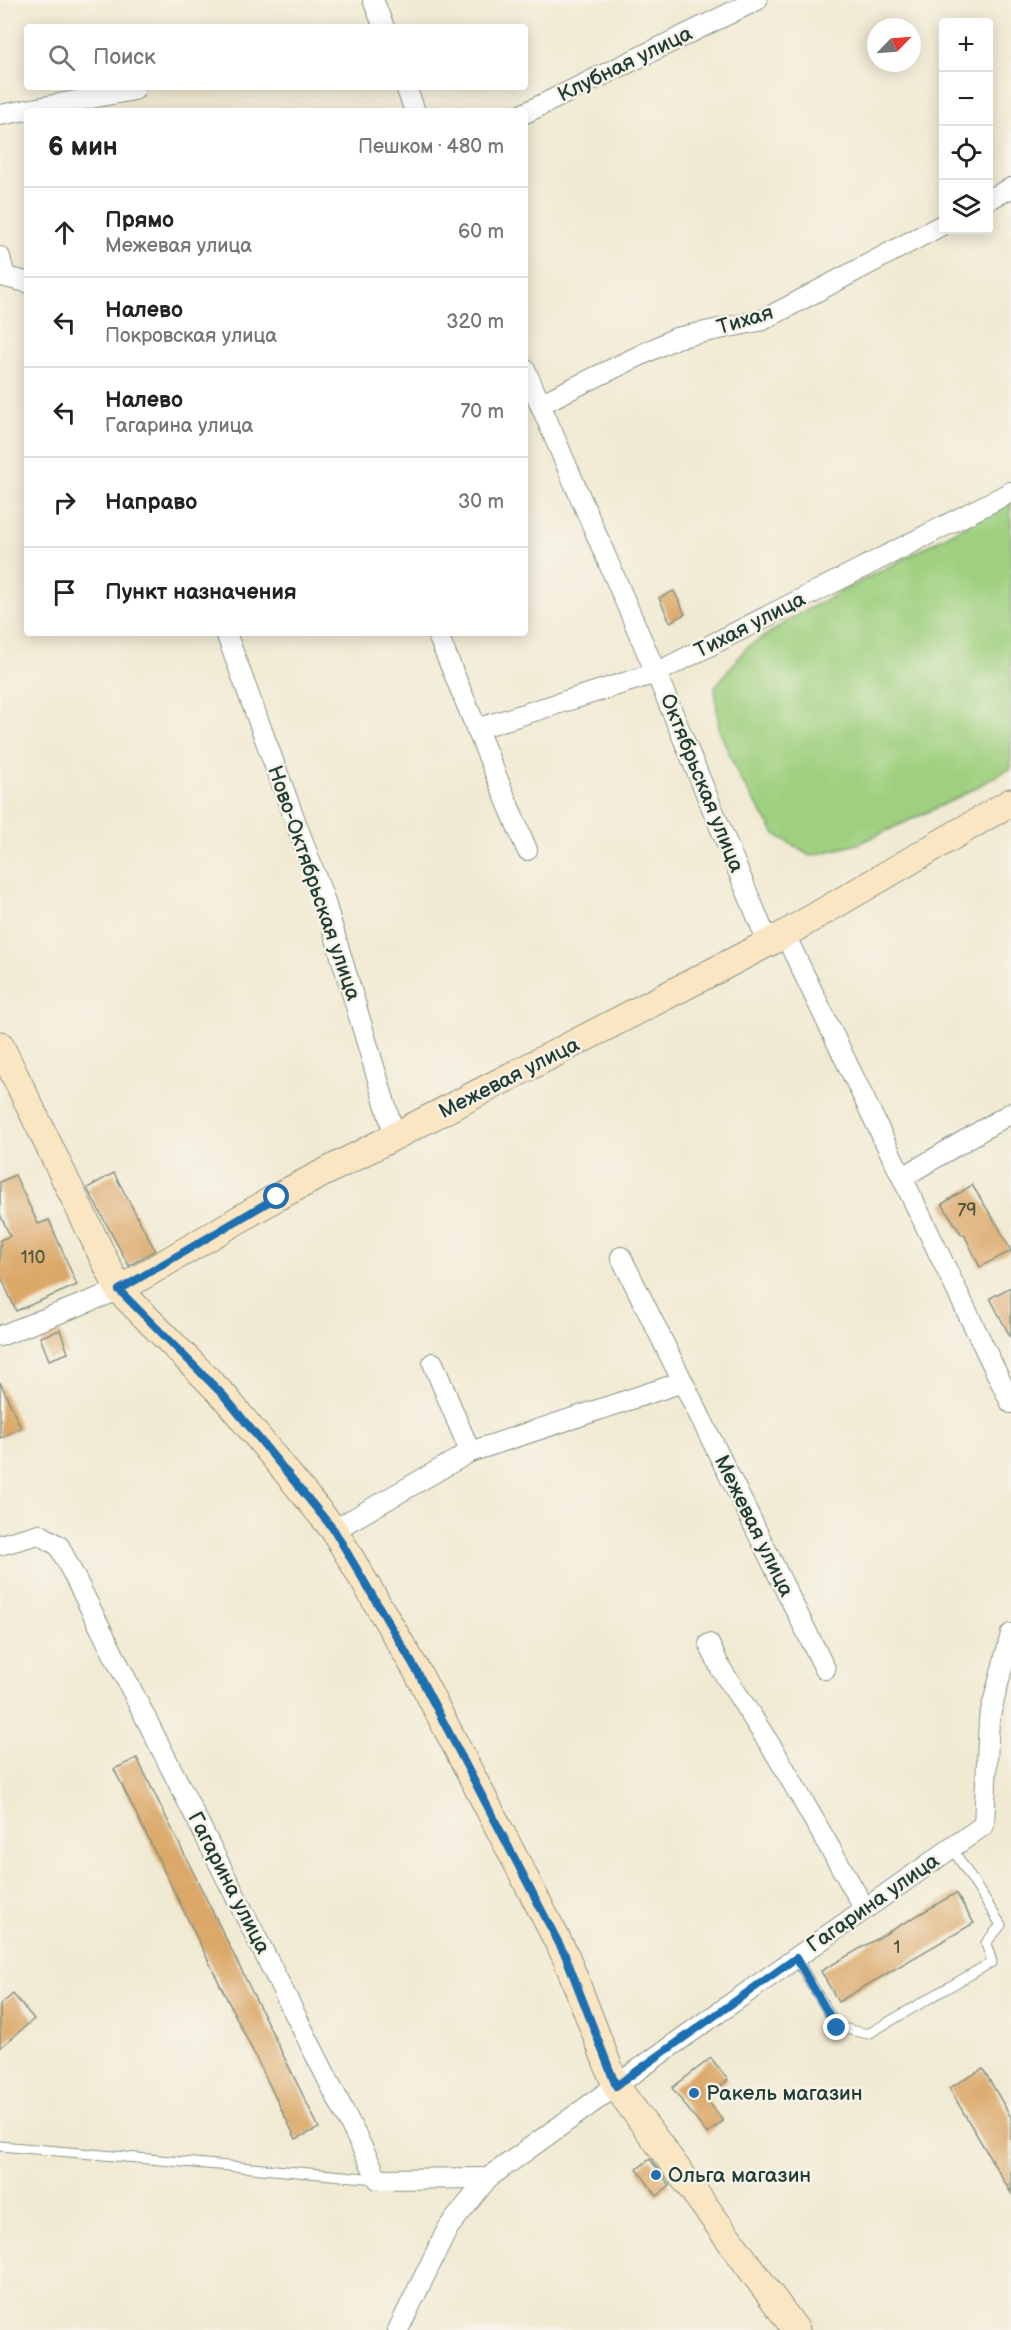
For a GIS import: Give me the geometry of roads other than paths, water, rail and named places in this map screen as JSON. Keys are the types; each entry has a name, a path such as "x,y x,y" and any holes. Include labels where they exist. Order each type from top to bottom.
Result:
{"street":[{"path":"374,0 383,24"},
{"name":"Клубная улица","path":"528,112 757,0"},
{"path":"38,108 135,90"},
{"path":"407,90 414,108"},
{"path":"0,115 24,111"},
{"path":"993,197 1011,188"},
{"name":"Тихая","path":"540,404 676,338 763,320 939,227"},
{"path":"0,257 3,278"},
{"path":"3,278 24,270"},
{"path":"3,278 24,282"},
{"name":"Октябрьская улица","path":"528,376 656,673 764,933 788,941 1011,1404"},
{"name":"Тихая улица","path":"476,729 656,673 1011,492"},
{"name":"Ново-Октябрьская улица","path":"227,636 324,899 395,1137"},
{"path":"438,636 527,850"},
{"name":"Межевая улица","path":"0,1336 119,1290 277,1197 778,938 1011,802"},
{"path":"0,1045 119,1290 224,1396 334,1530 418,1673 566,1957 616,2086 796,2330"},
{"path":"903,1177 1011,1113"},
{"name":"Межевая улица","path":"621,1257 825,1669"},
{"path":"433,1363 470,1452"},
{"path":"334,1530 470,1452 683,1382"},
{"name":"Гагарина улица","path":"0,1545 39,1534 58,1546 378,2179"},
{"name":"Гагарина улица","path":"398,2330 448,2228 488,2178 984,1825 989,1719 1011,1634"},
{"path":"709,1644 721,1669 776,1754 865,1909"},
{"path":"378,2179 488,2178"}],"lane":[{"path":"796,1958 837,2028 868,2034 992,1962 986,1943 1001,1925 952,1848"},
{"path":"0,2146 378,2179"}],"place":[{"name":"Ракель магазин","path":"694,2093"},
{"name":"Ольга магазин","path":"656,2175"}]}
